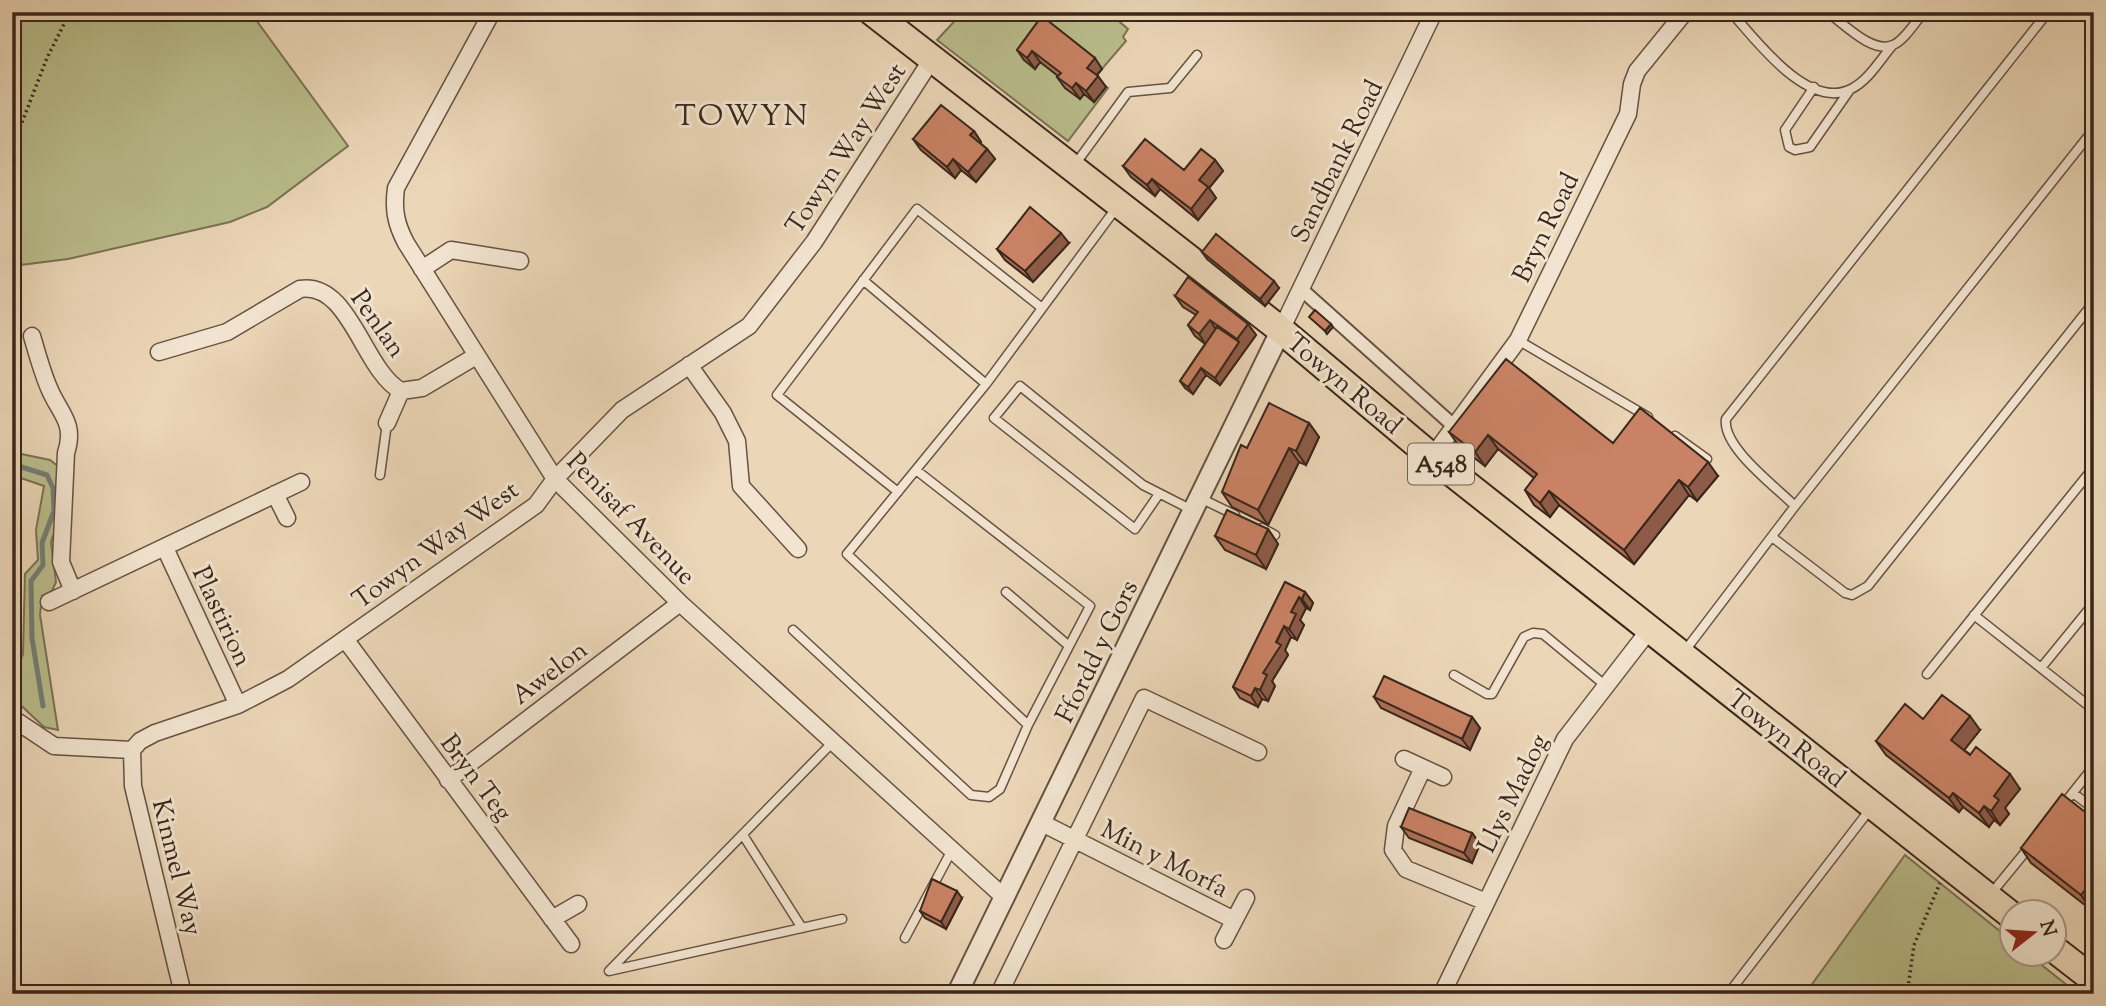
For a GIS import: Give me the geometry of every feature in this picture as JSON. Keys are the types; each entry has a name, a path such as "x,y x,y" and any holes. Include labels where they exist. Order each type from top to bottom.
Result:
{"main road":[{"name":"Towyn Road","path":"872,12 1281,330 1432,457 1997,904"},
{"path":"2068,960 2094,980"}],"street":[{"name":"Penisaf Avenue","path":"492,12 396,188 394,207 397,224 422,270 555,479 680,603 1005,898"},
{"name":"Sandbank Road","path":"1281,330 1434,12"},
{"name":"Bryn Road","path":"1432,457 1518,340 1628,114 1632,84 1637,71 1685,12"},
{"name":"Towyn Way West","path":"132,750 140,741 155,733 238,705 288,679 536,505 555,479 622,410 749,326 814,242 932,59"},
{"path":"422,270 451,250 520,261"},
{"name":"Penlan","path":"159,352 227,332 300,289 313,287 333,298 387,379 401,391 422,388 476,356"},
{"path":"1301,289 1455,426"},
{"name":"Ffordd y Gors","path":"957,994 1281,330"},
{"path":"32,336 49,390 66,414 69,442 65,463 61,562 73,591"},
{"path":"689,365 723,412 737,441 741,486 798,549"},
{"path":"387,424 401,391"},
{"name":"Plastirion","path":"49,602 301,482"},
{"path":"275,494 287,518"},
{"name":"Plastirion","path":"164,548 238,705"},
{"name":"Awelon","path":"447,780 680,603"},
{"name":"Llys Madog","path":"1441,994 1565,739 1650,629"},
{"name":"Bryn Teg","path":"345,639 571,944"},
{"name":"Min y Morfa","path":"999,994 1143,698 1258,752"},
{"path":"12,718 54,746 132,750"},
{"name":"Kinmel Way","path":"132,750 133,786 183,994"},
{"path":"1404,759 1443,777"},
{"path":"1423,768 1396,826 1393,850 1406,869 1486,902"},
{"name":"Min y Morfa","path":"1042,823 1234,920"},
{"name":"Min y Morfa","path":"1224,940 1246,898"},
{"path":"552,919 578,904"}],"lane":[{"path":"1731,12 1776,64 1814,88 1849,91"},
{"path":"1826,13 1846,12"},
{"path":"1814,88 1784,130 1789,147 1795,150 1810,147 1849,91 1860,84 1924,12"},
{"path":"1795,506 1735,447 1728,438 1726,419 2048,12"},
{"path":"1826,13 1869,42 1881,47 1892,46"},
{"path":"1072,168 1128,92 1170,88 1197,55"},
{"path":"1683,654 1795,506 2094,129"},
{"path":"1028,725 847,554 986,384 1119,205"},
{"path":"898,492 777,395 916,209 1042,308"},
{"path":"863,280 986,384"},
{"path":"1772,537 1845,593 1852,595 1868,586 2094,302"},
{"path":"1518,340 1657,424"},
{"path":"1159,494 1135,529 995,418 1020,386 1143,485 1159,494 1243,519"},
{"path":"380,475 387,424"},
{"path":"1667,431 1707,459"},
{"path":"1927,674 2094,467"},
{"path":"793,630 971,795 989,797 1000,789 1028,725 1090,606 916,470"},
{"path":"1254,524 1275,535"},
{"path":"1006,592 1069,646"},
{"path":"2041,668 2094,603"},
{"path":"1975,615 2094,710"},
{"path":"1454,675 1487,694 1492,694 1524,637 1533,633 1543,635 1606,686"},
{"path":"833,742 609,971 842,919"},
{"path":"2056,813 2094,766"},
{"path":"2073,793 2094,809"},
{"path":"1728,994 1873,805"},
{"path":"1989,897 2039,834"},
{"path":"743,835 802,928"},
{"path":"905,938 952,850"}],"path":[{"path":"12,148 47,58 71,12"},
{"path":"1907,994 1909,964 1918,933 1933,893 1951,867"}],"green space":[{"path":"12,12 246,12 256,20 348,146 267,207 230,222 68,259 12,266"},
{"path":"963,12 1108,12 1128,29 1123,37 1126,41 1094,78 1108,88 1068,141 937,40"},
{"path":"12,452 50,460 59,467 59,519 51,542 56,582 52,591 42,596 40,615 58,730 44,727 12,697 12,682 23,654 25,574 38,560 36,530 44,486 12,475"},
{"path":"1905,855 1997,929 1997,968 2046,968 2078,994 1805,994"}],"building":[{"path":"1042,16 1095,58 1087,68 1098,76 1086,91 1076,83 1072,88 1057,77 1061,73 1032,51 1027,58 1017,50"},
{"path":"941,105 974,131 970,135 987,149 968,172 953,159 947,167 913,139"},
{"path":"1145,139 1184,170 1201,149 1215,160 1199,180 1208,187 1191,209 1152,179 1147,185 1123,166"},
{"path":"1030,207 1061,233 1025,271 997,249"},
{"path":"1216,234 1274,281 1260,299 1202,252"},
{"path":"1188,277 1248,324 1237,339 1210,320 1199,334 1188,325 1198,312 1175,296"},
{"path":"1315,310 1331,324 1325,331 1309,317"},
{"path":"1217,327 1239,342 1215,378 1201,368 1188,387 1180,381"},
{"path":"1506,359 1613,443 1640,408 1708,462 1688,487 1679,480 1624,550 1549,491 1540,503 1525,490 1537,474 1488,435 1475,452 1449,432"},
{"path":"1269,403 1309,423 1296,451 1289,448 1258,510 1222,492 1241,445 1247,448"},
{"path":"1227,510 1268,529 1256,555 1215,536"},
{"path":"1285,582 1305,592 1291,612 1296,614 1289,629 1284,626 1276,642 1281,645 1263,673 1267,675 1260,690 1255,688 1251,696 1233,687"},
{"path":"1384,676 1472,717 1462,739 1374,697"},
{"path":"1942,695 1970,716 1951,740 1970,755 1976,747 2010,774 1994,796 1999,800 1991,811 1984,806 1979,813 1953,793 1949,798 1876,741 1905,704 1923,719"},
{"path":"2062,794 2094,819 2094,878 2081,895 2021,848"},
{"path":"1409,808 1472,833 1464,853 1401,827"},
{"path":"932,879 957,891 941,922 920,911"}],"waterway":[{"path":"12,464 47,475 53,488 54,511 42,543 43,565 31,581 32,638 43,706"}],"district":[{"name":"TOWYN","path":"742,115"}]}
